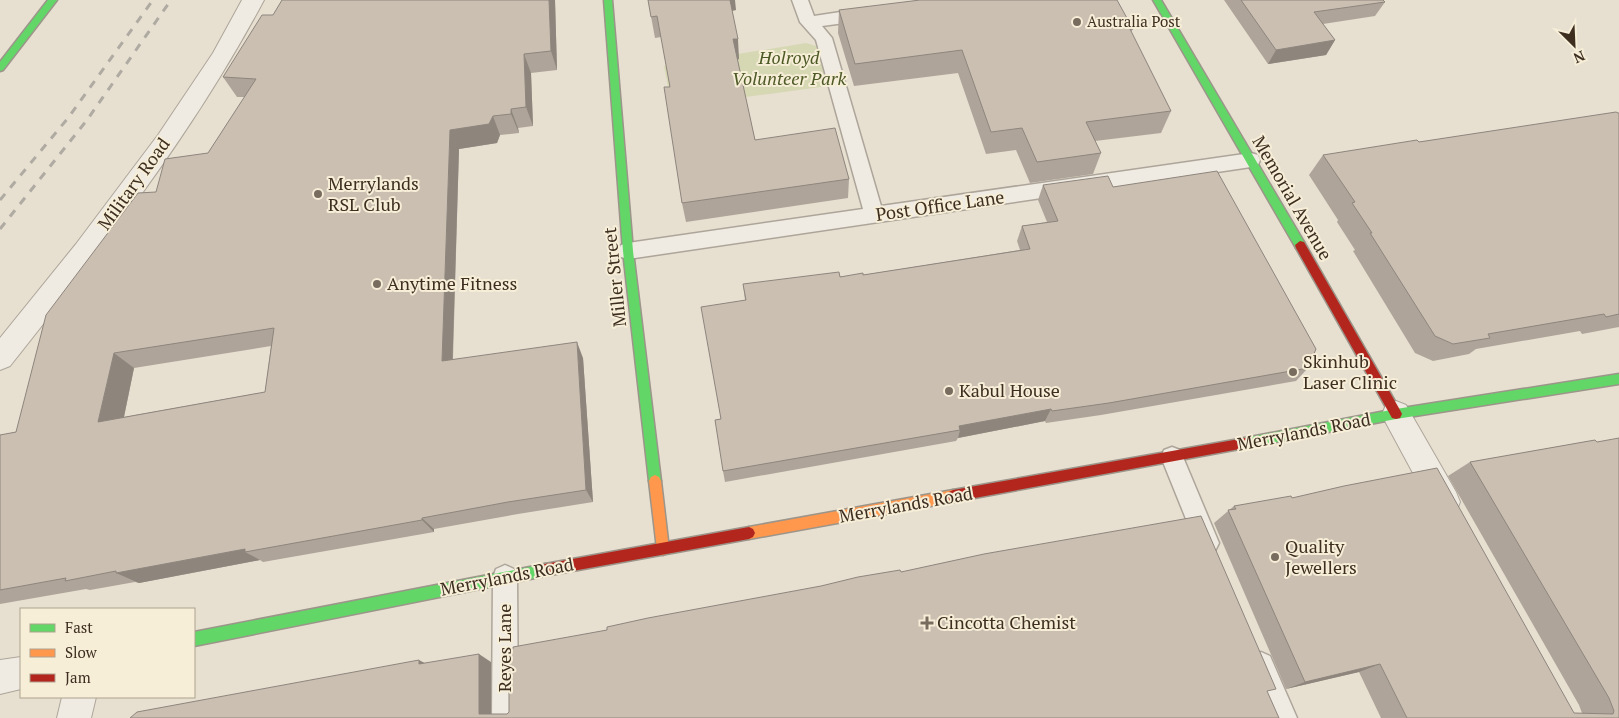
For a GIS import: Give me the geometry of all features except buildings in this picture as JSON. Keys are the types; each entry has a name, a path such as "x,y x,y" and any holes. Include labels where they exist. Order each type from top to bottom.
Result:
{"street":[{"path":"0,68 53,0"},
{"name":"Military Road","path":"0,358 50,296 164,144 217,66 253,0"},
{"name":"Miller Street","path":"608,0 628,251 663,549"},
{"name":"Memorial Avenue","path":"1157,0 1396,414"},
{"name":"Merrylands Road","path":"195,639 505,577 1172,457 1396,414 1619,379"},
{"path":"1396,414 1460,530"},
{"path":"0,677 20,673"},
{"path":"74,718 79,698"}],"lane":[{"path":"800,0 808,22 824,38 874,215"},
{"path":"808,22 887,12"},
{"name":"Post Office Lane","path":"628,251 1251,160"},
{"path":"1172,457 1218,566"},
{"name":"Reyes Lane","path":"505,577 505,718"},
{"path":"1253,647 1284,718"}],"green space":[{"name":"Holroyd Volunteer Park","path":"806,43 816,46 828,86 672,107 664,66"}],"railway":[{"path":"0,200 68,118 153,0"},
{"path":"0,229 87,120 171,0"}],"traffic: fast":[{"path":"0,68 53,0"},
{"path":"608,0 628,251 655,481"},
{"path":"1157,0 1300,245"},
{"path":"1245,443 1396,414 1619,379"},
{"path":"195,639 545,570"}],"traffic: slow":[{"path":"655,481 663,549"},
{"path":"749,533 953,496"}],"traffic: jam":[{"path":"1300,245 1396,414"},
{"path":"953,496 1245,443"},
{"path":"545,570 749,533"}],"place":[{"name":"Australia Post","path":"1077,22"},
{"name":"Merrylands RSL Club","path":"318,194"},
{"name":"Anytime Fitness","path":"377,284"},
{"name":"Skinhub Laser Clinic","path":"1293,372"},
{"name":"Kabul House","path":"949,391"},
{"name":"Quality Jewellers","path":"1275,557"},
{"name":"Cincotta Chemist","path":"927,623"}]}
